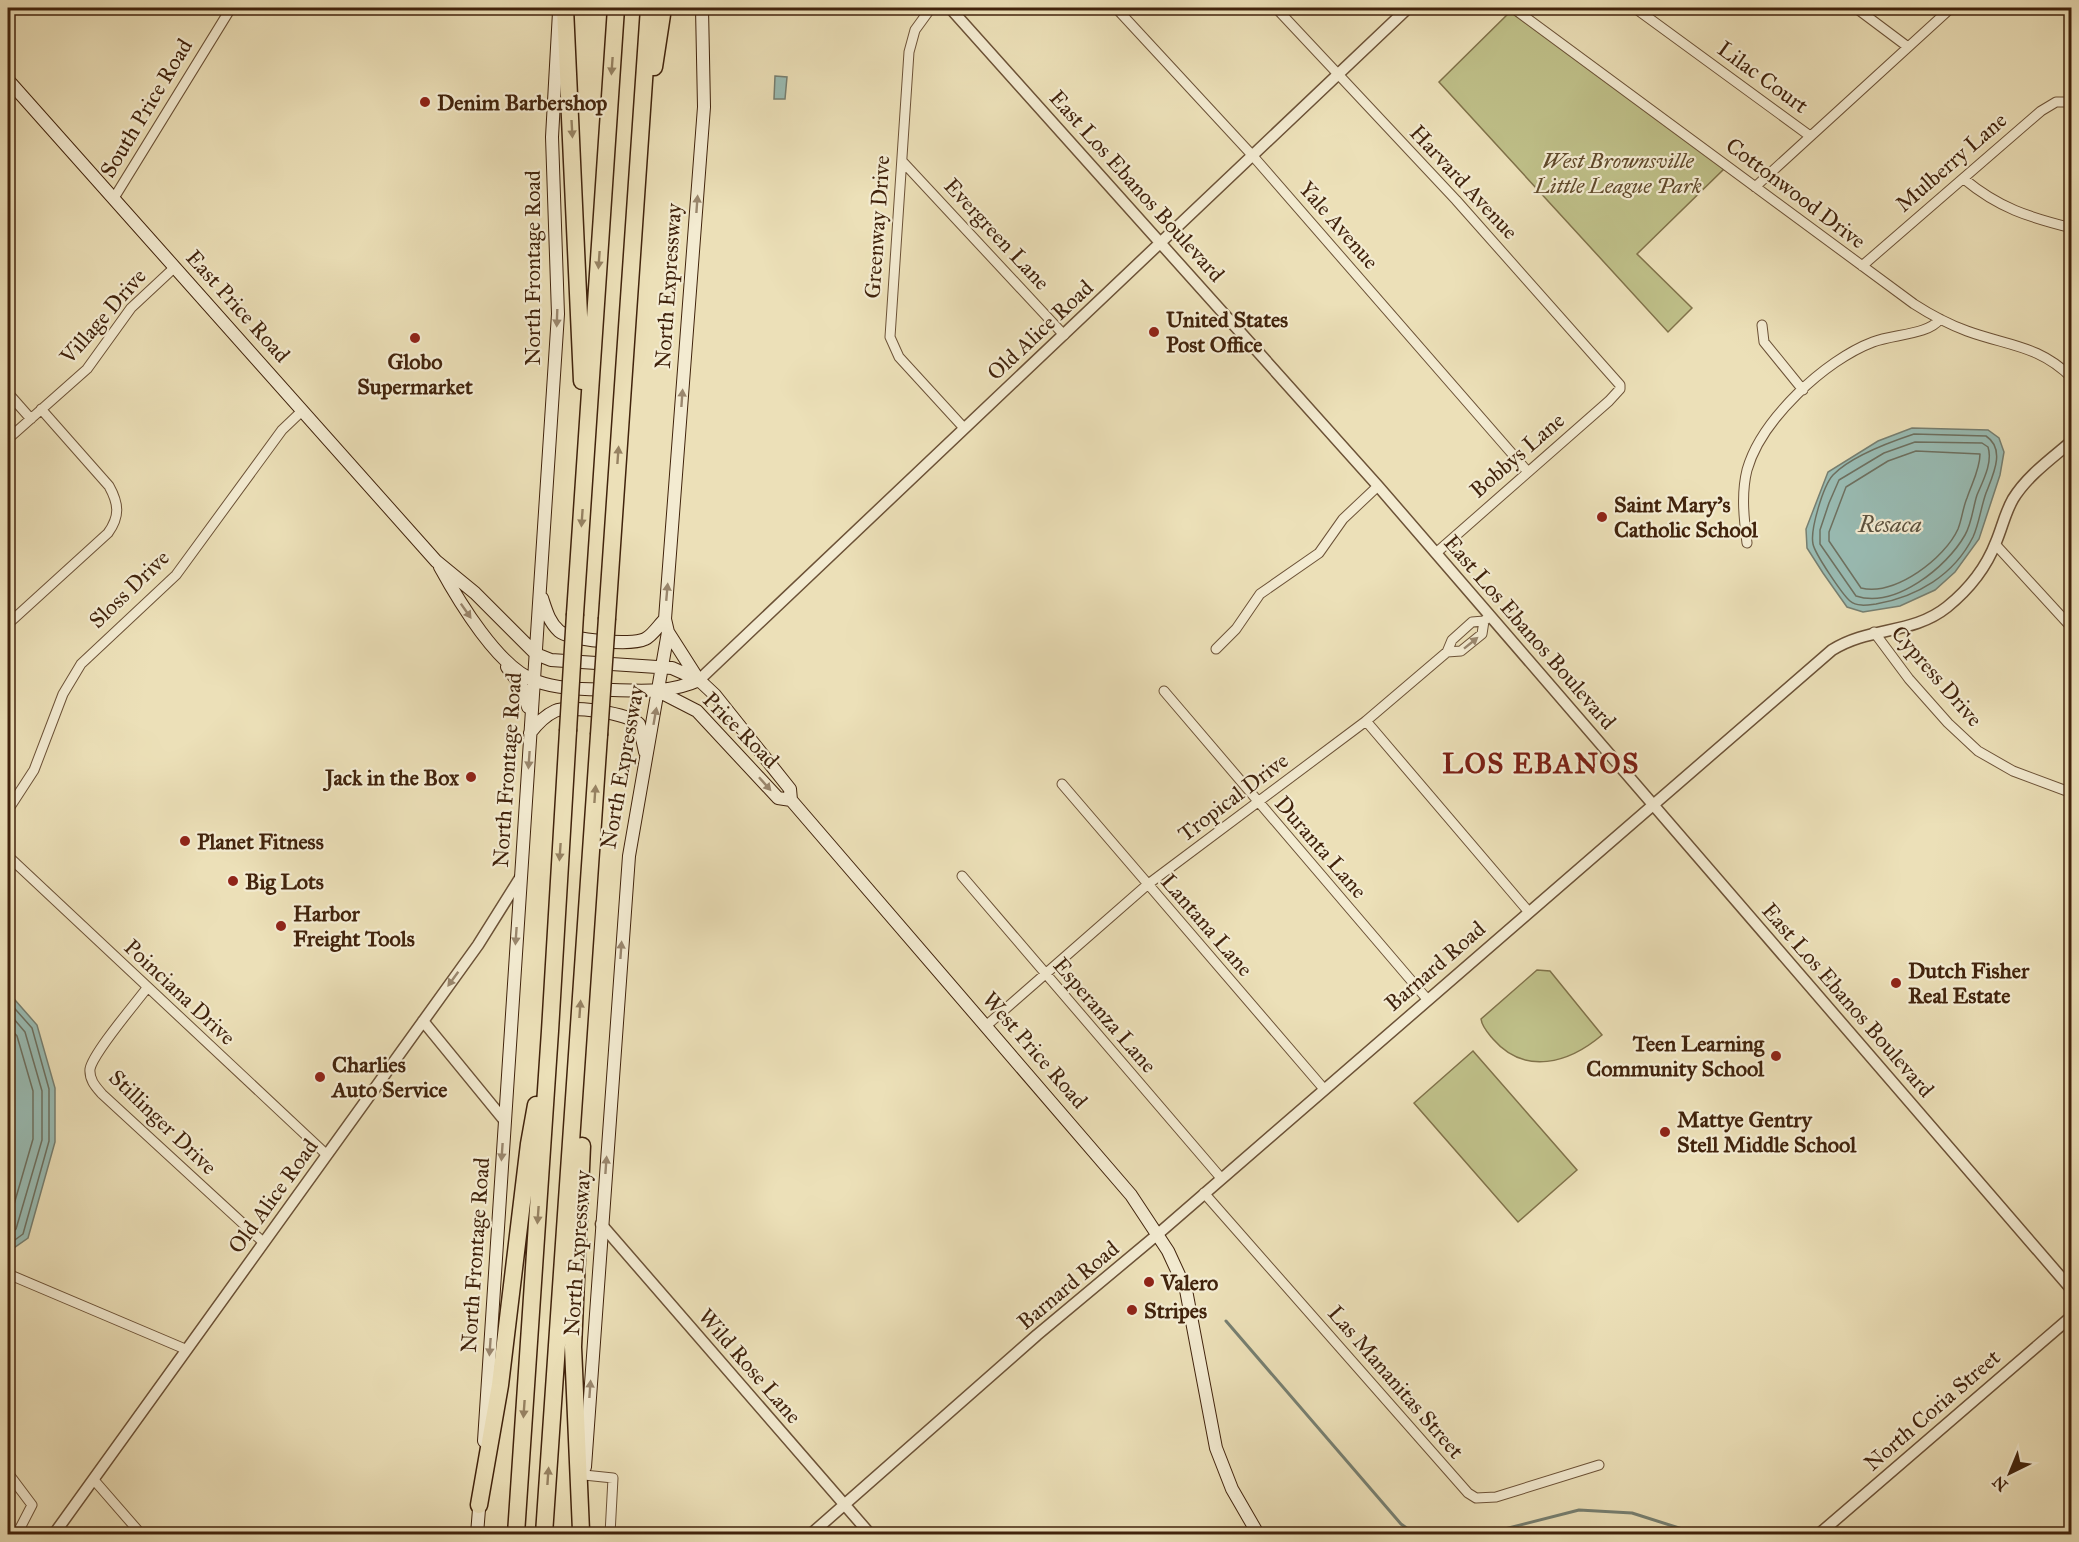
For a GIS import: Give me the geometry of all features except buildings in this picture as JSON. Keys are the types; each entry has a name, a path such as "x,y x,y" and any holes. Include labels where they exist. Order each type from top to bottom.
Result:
{"highway":[{"path":"566,8 578,250 585,483"},
{"name":"North Expressway","path":"516,1534 616,8"},
{"name":"North Expressway","path":"544,1534 649,8"},
{"path":"634,214 663,8"},
{"path":"480,1505 500,1384 529,1144 550,1031"},
{"path":"578,1045 583,1119 573,1347 581,1533"}],"main road":[{"name":"North Frontage Road","path":"477,1534 558,314 552,137 559,8"},
{"name":"North Expressway","path":"581,1533 626,885 668,632 665,619 704,107 702,8"},
{"name":"East Price Road","path":"8,80 436,561 475,593 536,654"},
{"name":"East Price Road","path":"436,561 464,609 489,641 533,681"},
{"path":"539,589 548,618 568,637 631,642 646,639 665,619"},
{"path":"533,681 556,687 659,692 699,680 668,632"},
{"path":"489,641 522,687 530,713"},
{"path":"536,654 551,660 663,667"},
{"name":"West Price Road","path":"663,667 681,671 699,680 716,695 790,789 790,800 987,1025 1131,1195 1158,1234 1186,1290 1216,1448 1232,1489 1258,1534"},
{"name":"Price Road","path":"659,692 697,711 778,798 790,800"},
{"path":"530,734 541,720 557,710 629,716 639,724 642,731 646,763"}],"street":[{"name":"South Price Road","path":"114,198 231,8"},
{"name":"Greenway Drive","path":"930,8 920,21 912,41 890,337 899,357 964,428"},
{"name":"East Los Ebanos Boulevard","path":"950,8 1162,242 1378,486 1436,553 1487,618 1653,804 2072,1290"},
{"name":"Yale Avenue","path":"1116,8 1252,155 1528,472"},
{"name":"Harvard Avenue","path":"1276,8 1456,200 1620,385"},
{"name":"Old Alice Road","path":"699,680 1408,8"},
{"name":"Cottonwood Drive","path":"1514,8 1914,304 1940,319 1984,337 2031,349 2055,362 2072,378"},
{"name":"Lilac Court","path":"1635,8 1810,136"},
{"path":"1856,8 1908,47"},
{"path":"1755,186 1951,8"},
{"name":"Mulberry Lane","path":"1862,266 2049,104 2072,102"},
{"name":"Evergreen Lane","path":"902,160 1064,335"},
{"path":"1964,179 1990,200 2013,212 2072,228"},
{"name":"Village Drive","path":"8,439 87,369 131,308 174,267"},
{"path":"1747,543 1743,497 1751,458 1766,431 1803,390 1830,366 1856,349 1899,334 1921,333 1933,327 1940,319"},
{"path":"1762,326 1764,342 1803,390"},
{"name":"Bobbys Lane","path":"1436,553 1609,401 1620,389 1620,385"},
{"path":"8,393 31,418"},
{"path":"8,624 108,533 117,515 116,498 109,486 41,409"},
{"name":"Sloss Drive","path":"8,810 34,770 63,694 81,664 176,575 282,430 303,410"},
{"name":"Barnard Road","path":"811,1534 1037,1335 1158,1234 1528,911 1832,650 1852,639 1874,632 1918,624 1944,609 1978,575 2020,489 2072,441"},
{"path":"1216,649 1236,629 1260,594 1319,553 1343,519 1378,486"},
{"path":"1995,544 2072,628"},
{"name":"Tropical Drive","path":"1447,652 1461,651 1482,634 1487,618"},
{"name":"Tropical Drive","path":"987,1025 1147,885 1366,721 1447,652 1452,640 1472,622 1487,618"},
{"name":"Cypress Drive","path":"1874,632 1910,679 1972,746 2002,765 2071,792"},
{"name":"Duranta Lane","path":"1164,691 1257,803 1427,999"},
{"path":"1366,721 1528,911"},
{"name":"Lantana Lane","path":"1062,784 1324,1089"},
{"name":"Poinciana Drive","path":"8,856 327,1155"},
{"name":"Esperanza Lane","path":"962,876 1221,1178"},
{"name":"Old Alice Road","path":"54,1534 478,945 520,878"},
{"name":"Stillinger Drive","path":"147,988 96,1057 90,1071 91,1079 108,1100 263,1242"},
{"path":"423,1021 504,1120"},
{"name":"Las Mananitas Street","path":"1204,1193 1468,1493 1476,1498 1496,1497 1599,1466"},
{"name":"Wild Rose Lane","path":"602,1224 870,1534"},
{"path":"8,1274 185,1349"},
{"name":"North Coria Street","path":"1819,1534 2072,1316"},
{"path":"8,1473 32,1505 20,1534"},
{"path":"584,1475 613,1478 610,1534"},
{"path":"94,1480 141,1534"}],"green space":[{"name":"West Brownsville Little League Park","path":"1514,8 1727,166 1637,254 1692,308 1668,332 1439,82"},
{"path":"1537,970 1550,971 1602,1035 1576,1053 1547,1061 1519,1058 1506,1051 1493,1039 1481,1019"},
{"path":"1473,1051 1577,1170 1518,1222 1414,1103"}],"water":[{"path":"775,76 787,77 785,99 774,99"},
{"name":"Resaca","path":"1912,428 1988,430 1999,438 2004,452 2000,475 1979,539 1955,572 1935,590 1900,606 1863,612 1847,607 1807,548 1806,529 1828,472 1878,441"},
{"path":"8,992 37,1025 55,1088 55,1142 28,1238 8,1252"}],"waterway":[{"path":"1226,1321 1401,1524 1415,1534"},
{"path":"1485,1534 1579,1510 1632,1513 1698,1534"}],"place":[{"name":"Denim Barbershop","path":"425,102"},
{"name":"United States Post Office","path":"1154,332"},
{"name":"Globo Supermarket","path":"415,338"},
{"name":"Saint Mary's Catholic School","path":"1602,517"},
{"name":"Jack in the Box","path":"471,777"},
{"name":"Planet Fitness","path":"185,841"},
{"name":"Big Lots","path":"233,881"},
{"name":"Harbor Freight Tools","path":"281,926"},
{"name":"Dutch Fisher Real Estate","path":"1896,983"},
{"name":"Teen Learning Community School","path":"1776,1056"},
{"name":"Charlies Auto Service","path":"320,1077"},
{"name":"Mattye Gentry Stell Middle School","path":"1665,1132"},
{"name":"Valero","path":"1149,1282"},
{"name":"Stripes","path":"1132,1310"}],"district":[{"name":"LOS EBANOS","path":"1541,763"}]}
